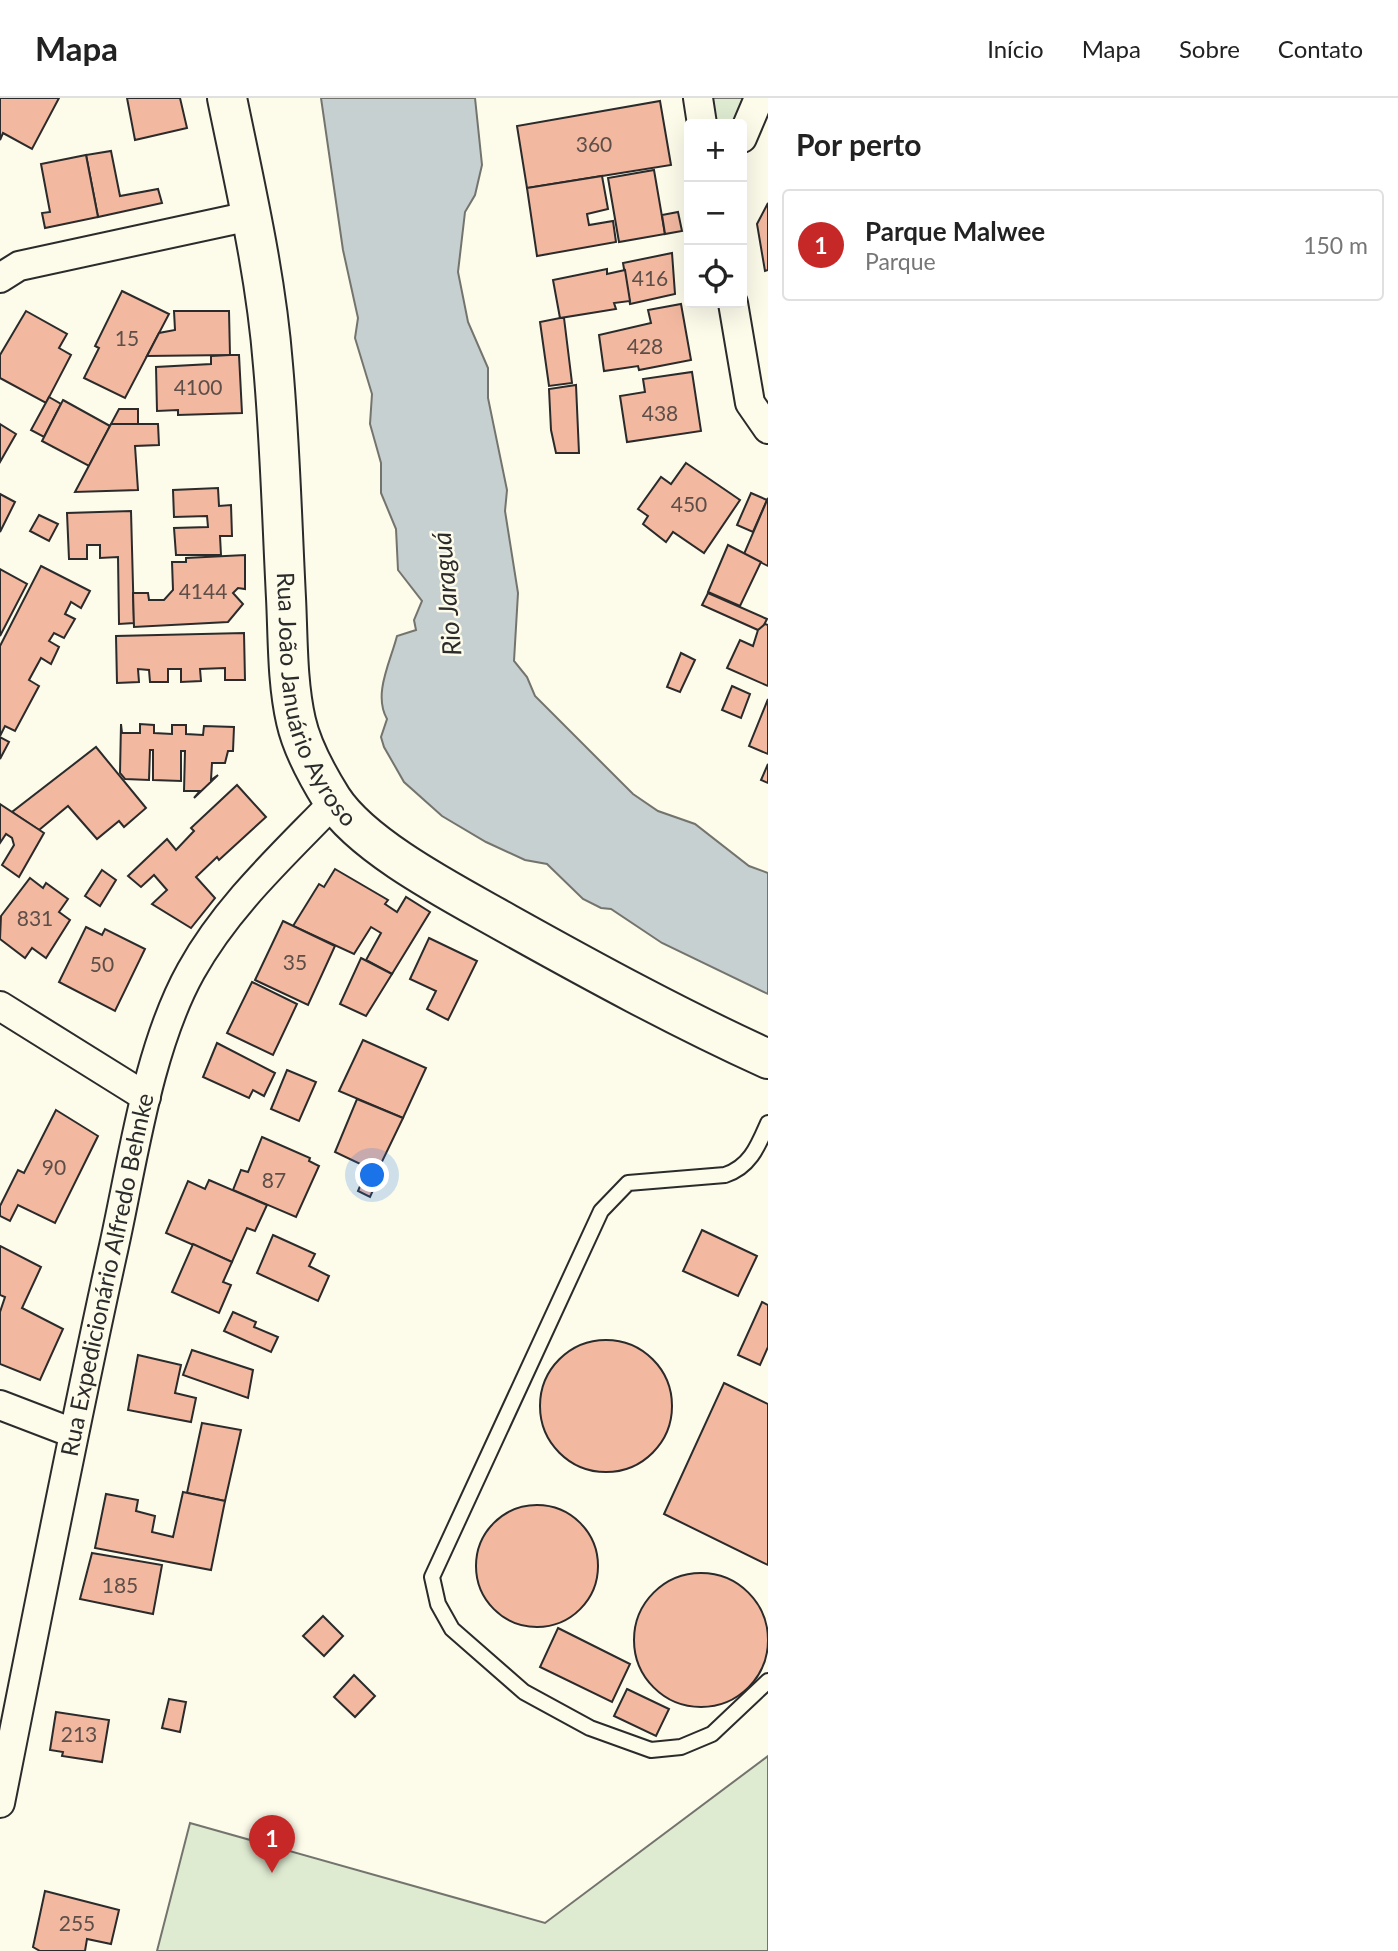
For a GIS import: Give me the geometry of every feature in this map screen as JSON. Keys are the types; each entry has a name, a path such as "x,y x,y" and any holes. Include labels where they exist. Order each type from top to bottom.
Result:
{"main road":[{"name":"Rua João Januário Ayroso","path":"227,98 250,216 273,362 288,630 296,720 312,764 334,802 359,828 390,852 457,895 697,1027 768,1059"}],"street":[{"path":"698,98 701,119"},
{"path":"747,126 759,98"},
{"path":"0,278 19,266 250,216"},
{"path":"734,308 750,403 768,429"},
{"name":"Rua Expedicionário Alfredo Behnke","path":"0,1803 73,1433 146,1097 164,1037 190,973 216,930 244,896 334,802"},
{"path":"0,1006 146,1097"},
{"path":"0,1405 73,1433"}],"lane":[{"path":"768,1123 751,1158 740,1171 725,1175 628,1183 601,1212 432,1577 438,1604 452,1629 524,1692 590,1728 651,1750 681,1747 712,1734 768,1681"}],"green space":[{"path":"702,98 744,98 735,119 706,119"},
{"path":"768,1756 768,1951 157,1951 190,1823 545,1923"}],"water":[{"name":"Rio Jaraguá","path":"321,98 475,98 482,165 475,195 465,212 458,272 468,322 488,368 488,398 507,490 505,511 518,593 514,661 527,677 535,696 633,794 658,811 695,824 749,866 768,873 768,994 662,943 611,909 601,908 583,899 547,864 525,860 486,842 442,816 404,782 384,747 381,737 387,719 382,699 384,678 397,636 416,630 414,620 422,601 398,570 396,529 381,493 381,463 370,424 372,394 355,338 358,318 343,250"}],"building":[{"path":"0,98 59,98 32,149 3,133 0,140"},
{"path":"127,98 180,98 187,128 135,140"},
{"path":"660,101 671,165 527,188 517,126"},
{"path":"111,151 120,196 158,189 162,203 98,217 86,155"},
{"path":"86,155 98,217 45,228 42,213 50,212 41,164"},
{"path":"654,170 665,234 619,242 608,178"},
{"path":"602,176 608,209 587,214 589,225 613,221 616,242 537,256 527,188"},
{"path":"768,203 768,270 765,271 757,224"},
{"path":"678,212 682,231 665,234 662,215"},
{"path":"672,253 675,294 630,304 623,263"},
{"path":"607,269 607,274 625,270 630,301 614,303 616,309 560,318 553,280"},
{"path":"122,291 169,314 125,398 84,378 99,348 95,346"},
{"path":"681,304 691,360 639,370 638,366 604,371 599,335 651,323 648,310"},
{"path":"26,311 67,334 59,348 71,355 46,403 0,378 0,355"},
{"path":"174,311 229,311 230,355 147,356 159,333 175,330"},
{"path":"564,318 572,383 549,386 540,322"},
{"path":"239,355 242,413 178,415 178,410 157,411 156,367 211,364 211,356"},
{"path":"692,372 701,431 627,442 620,396 645,392 643,379"},
{"path":"576,385 579,453 556,453 551,430 549,389"},
{"path":"49,397 61,404 44,437 31,430"},
{"path":"63,400 110,426 89,466 42,441"},
{"path":"119,409 138,409 138,424 111,424"},
{"path":"0,424 16,434 0,462"},
{"path":"111,424 158,424 159,445 135,446 138,490 75,492"},
{"path":"686,463 740,500 704,553 673,532 666,542 643,524 648,516 638,509 661,477 671,484"},
{"path":"218,488 219,506 231,505 232,536 220,536 221,555 176,555 174,528 208,527 207,516 174,517 173,490"},
{"path":"751,493 767,500 753,532 737,525"},
{"path":"0,494 15,502 0,532"},
{"path":"768,498 768,566 744,554"},
{"path":"131,511 134,623 119,624 118,557 100,558 100,545 87,545 87,559 69,559 67,513"},
{"path":"39,515 58,524 49,541 30,531"},
{"path":"728,545 761,562 740,606 708,592"},
{"path":"245,555 245,589 238,588 233,593 243,604 228,622 134,627 133,593 148,593 149,600 164,600 173,590 172,562 186,562 186,558"},
{"path":"41,566 90,591 81,608 71,602 65,614 75,619 64,638 54,633 49,641 59,647 51,664 41,658 29,680 39,686 15,731 5,726 0,736 0,646"},
{"path":"0,569 27,584 0,636"},
{"path":"708,593 767,619 763,627 758,630 702,605"},
{"path":"765,624 768,625 768,686 727,668 740,640 753,646 758,630"},
{"path":"244,633 245,680 225,680 225,668 200,669 201,681 181,682 181,669 168,669 168,682 150,682 149,670 138,669 139,682 117,683 116,636"},
{"path":"681,653 695,660 680,692 667,687"},
{"path":"732,686 750,694 741,718 722,710"},
{"path":"768,699 768,754 749,746"},
{"path":"121,724 122,733 140,733 140,724 154,725 154,733 172,734 172,725 186,725 186,734 203,735 204,726 234,727 233,751 228,751 225,763 212,763 211,780 218,775 194,798 200,791 184,791 185,751 181,751 181,781 153,780 153,750 150,750 149,780 125,779 120,773"},
{"path":"0,737 9,742 0,759"},
{"path":"96,747 146,808 124,827 119,821 97,839 68,806 39,830 12,812"},
{"path":"768,764 768,783 761,780"},
{"path":"237,785 266,817 196,877 215,898 191,928 152,904 167,890 154,875 141,887 128,876 167,839 176,850 194,831 191,828"},
{"path":"0,804 44,833 19,877 2,865 14,845 12,838 6,834 0,843"},
{"path":"335,869 388,900 385,904 397,912 406,897 430,912 392,974 366,960 381,933 371,927 354,954 293,926 319,884 324,887"},
{"path":"102,870 116,880 100,906 85,896"},
{"path":"30,878 43,888 46,883 68,899 59,912 70,920 46,958 32,948 25,958 0,939 1,916"},
{"path":"283,921 335,946 308,1005 255,980"},
{"path":"86,927 102,935 105,929 145,949 115,1011 59,982"},
{"path":"429,938 477,961 448,1020 427,1009 436,991 410,979"},
{"path":"361,958 392,974 366,1016 340,1004"},
{"path":"252,982 297,1004 273,1055 227,1033"},
{"path":"363,1040 426,1068 403,1118 339,1091"},
{"path":"217,1043 275,1073 264,1096 253,1090 249,1098 203,1077"},
{"path":"287,1070 316,1082 299,1121 271,1109"},
{"path":"357,1099 403,1118 377,1172 335,1152"},
{"path":"56,1110 98,1136 55,1223 18,1205 10,1221 0,1216 0,1206 18,1170 24,1173"},
{"path":"262,1137 310,1158 309,1161 319,1166 296,1217 233,1190 241,1170 248,1172"},
{"path":"365,1174 378,1179 370,1197 358,1191"},
{"path":"209,1180 267,1205 255,1231 247,1228 232,1262 166,1233 188,1181 205,1189"},
{"path":"702,1230 757,1256 738,1296 683,1271"},
{"path":"273,1235 315,1254 309,1266 329,1276 318,1301 257,1273"},
{"path":"193,1244 232,1262 223,1282 231,1285 219,1313 172,1292"},
{"path":"0,1246 41,1267 22,1308 63,1329 40,1380 0,1364 0,1312 5,1297 0,1295"},
{"path":"762,1302 768,1305 768,1347 760,1365 738,1355"},
{"path":"233,1312 256,1322 254,1327 278,1337 271,1352 224,1331"},
{"path":"606,1340 631,1345 643,1351 661,1369 667,1381 672,1406 667,1431 661,1443 643,1461 631,1467 606,1472 581,1467 569,1461 551,1443 545,1431 540,1406 545,1381 551,1369 569,1351 581,1345"},
{"path":"192,1350 253,1370 248,1398 183,1375"},
{"path":"138,1355 181,1365 175,1393 196,1398 191,1422 128,1410"},
{"path":"724,1383 768,1404 768,1565 664,1514"},
{"path":"202,1423 241,1430 225,1501 187,1493"},
{"path":"183,1492 225,1501 211,1570 95,1548 106,1494 138,1500 136,1511 155,1516 152,1532 173,1537"},
{"path":"537,1505 560,1510 580,1523 593,1543 598,1566 593,1589 580,1609 560,1622 537,1627 514,1622 494,1609 481,1589 476,1566 481,1543 494,1523 514,1510"},
{"path":"92,1553 162,1565 153,1614 80,1599"},
{"path":"701,1573 727,1578 748,1593 763,1614 768,1640 763,1666 748,1687 727,1702 701,1707 675,1702 654,1687 639,1666 634,1640 639,1614 654,1593 675,1578"},
{"path":"323,1616 343,1636 324,1656 303,1636"},
{"path":"558,1628 630,1664 612,1702 540,1667"},
{"path":"354,1675 375,1696 355,1717 334,1697"},
{"path":"627,1689 669,1709 656,1736 614,1716"},
{"path":"169,1699 186,1702 180,1732 162,1728"},
{"path":"56,1712 109,1720 102,1762 62,1756 63,1752 50,1750"},
{"path":"45,1891 119,1910 111,1944 87,1939 85,1951 40,1951 33,1947"}],"place":[{"name":"Parque Malwee","path":"272,1873"}]}
